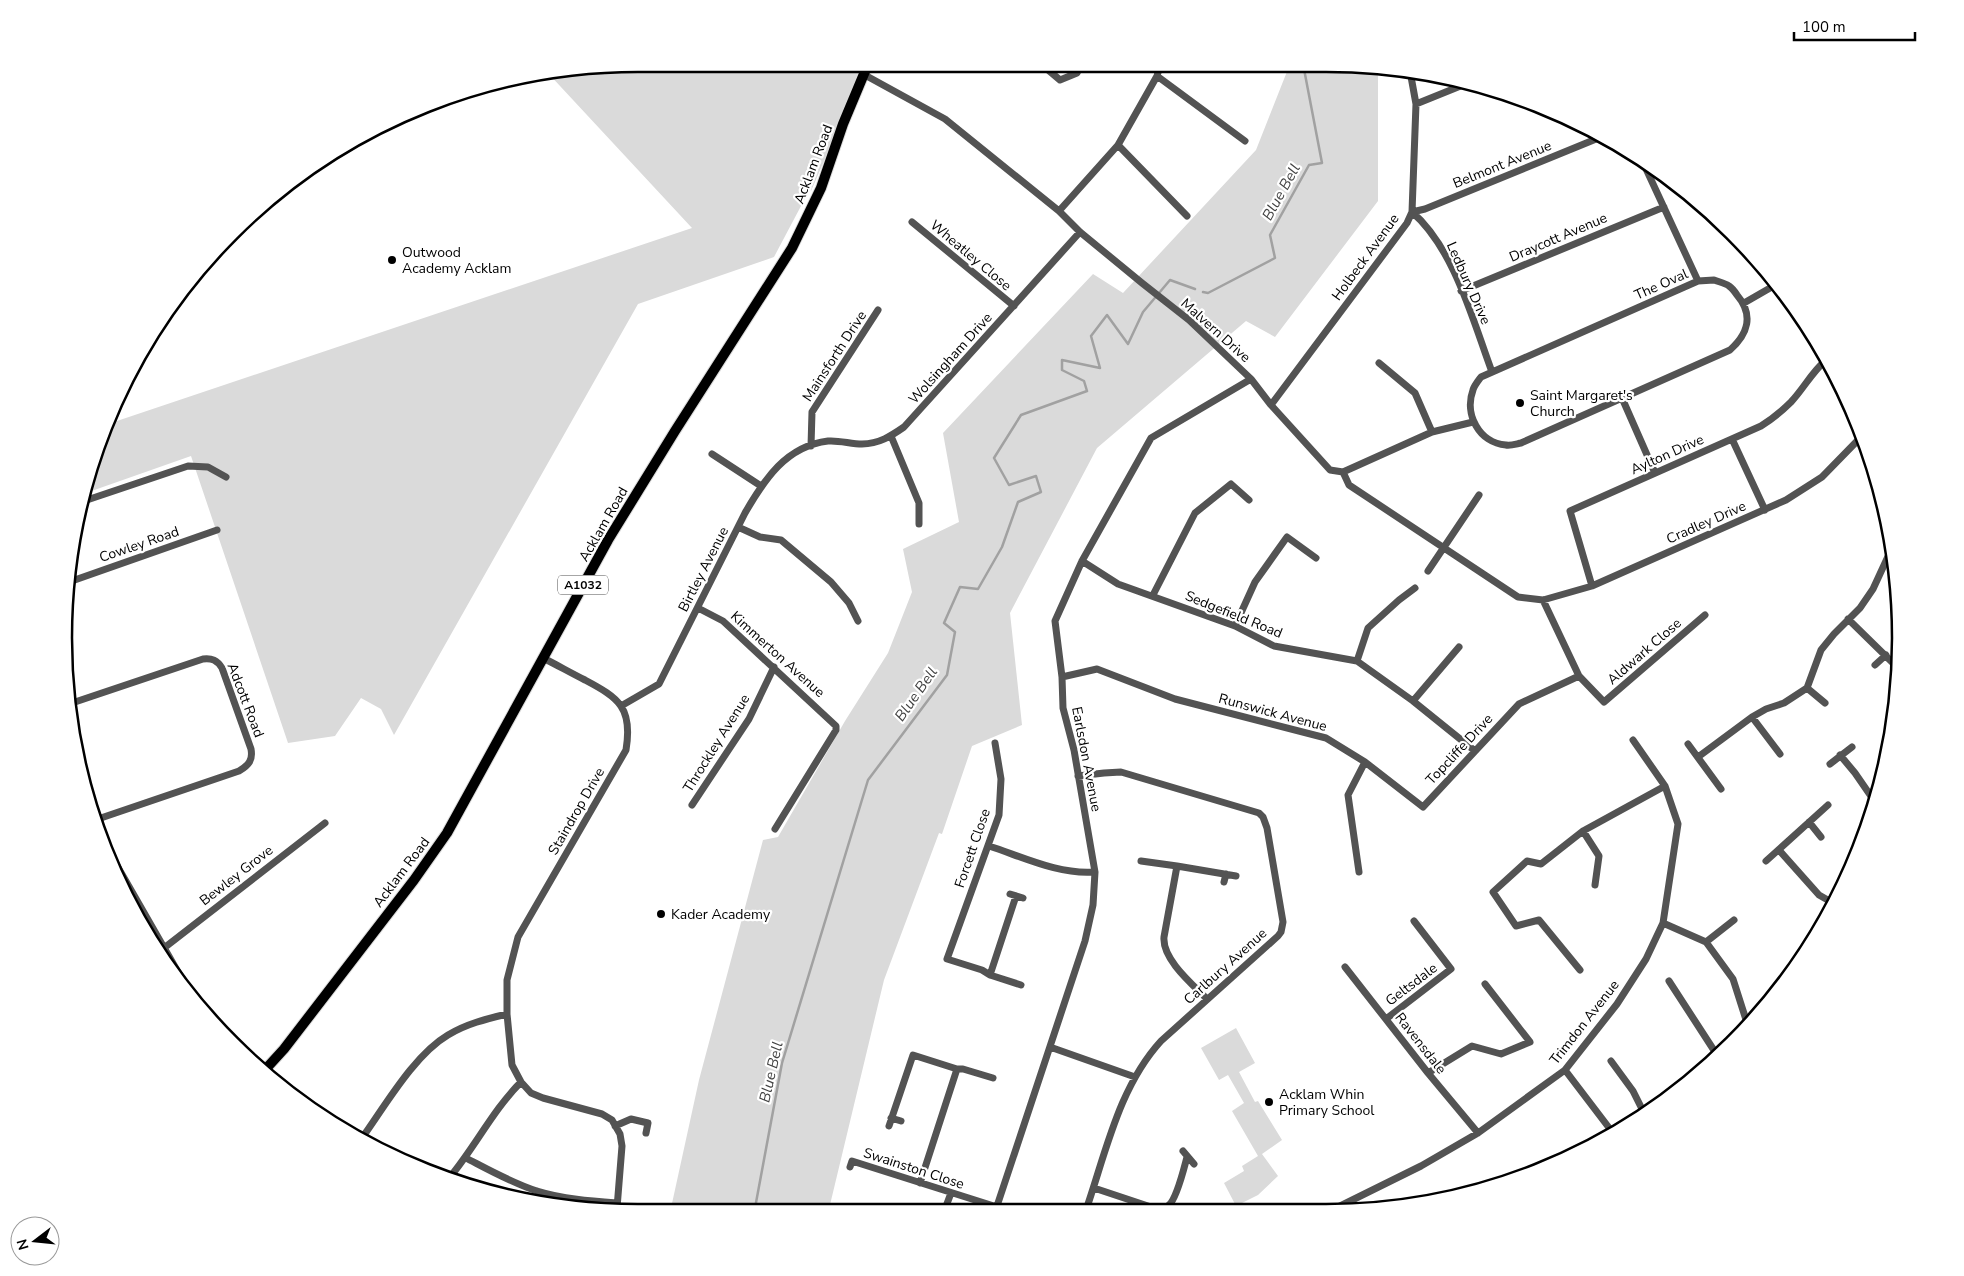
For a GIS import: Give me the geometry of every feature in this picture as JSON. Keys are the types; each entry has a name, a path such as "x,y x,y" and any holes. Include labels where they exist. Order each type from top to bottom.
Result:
{"main road":[{"name":"Acklam Road","path":"268,1066 284,1049 414,880 446,833 608,540 792,248 822,188 843,124 865,72"}],"street":[{"name":"Malvern Drive","path":"867,72 945,119 1189,320 1251,379 1271,406 1330,470 1343,472 1349,485 1518,597 1543,600"},
{"path":"1051,72 1060,80 1078,72"},
{"path":"1059,211 1118,145 1158,73 1245,141"},
{"name":"Holbeck Avenue","path":"1271,406 1407,223 1412,212 1416,104 1411,79"},
{"path":"1416,104 1456,88"},
{"name":"Belmont Avenue","path":"1412,212 1425,209 1594,140"},
{"path":"1118,145 1186,216"},
{"path":"1648,174 1698,281"},
{"name":"Draycott Avenue","path":"1461,291 1664,207"},
{"name":"Ledbury Drive","path":"1412,212 1423,221 1444,250 1492,372"},
{"name":"Wheatley Close","path":"912,222 1014,306"},
{"name":"Wolsingham Drive","path":"811,446 828,441 863,444 880,442 904,428 1080,232"},
{"name":"The Oval","path":"1473,422 1469,408 1473,389 1481,377 1698,281 1714,280 1729,286 1744,304"},
{"path":"1343,472 1432,432 1473,422 1478,430 1490,441 1506,446 1521,443 1730,350 1741,340 1747,325 1747,314 1744,304 1770,288"},
{"name":"Mainsforth Drive","path":"811,446 812,412 878,310"},
{"path":"1379,363 1415,393 1432,432"},
{"name":"Aylton Drive","path":"1592,586 1570,511 1761,426 1779,414 1821,365"},
{"name":"Earlsdon Avenue","path":"998,1204 1050,1048 1094,905 1095,872 1078,776 1063,708 1062,677 1055,621 1082,561 1151,438 1251,379"},
{"path":"1622,398 1655,473"},
{"path":"891,436 919,503 919,524"},
{"path":"1732,439 1765,510"},
{"name":"Cradley Drive","path":"1543,600 1592,586 1786,500 1822,477 1856,442"},
{"name":"Birtley Avenue","path":"621,706 660,684 761,486 785,459 811,446"},
{"path":"712,454 761,486"},
{"path":"90,499 188,466 208,467 226,477"},
{"path":"1152,595 1195,513 1230,484 1249,500"},
{"path":"1428,571 1480,495"},
{"path":"738,528 760,537 781,540 831,582 849,603 858,621"},
{"name":"Cowley Road","path":"76,580 217,530"},
{"path":"1235,626 1255,582 1287,537 1316,558"},
{"path":"1698,758 1752,717 1766,709 1784,703 1806,688 1821,650 1860,608 1874,589 1885,560"},
{"name":"Sedgefield Road","path":"1082,561 1118,584 1235,626 1274,646 1356,661 1413,701 1475,751"},
{"path":"1356,661 1368,628 1398,600 1416,588"},
{"path":"1543,600 1579,676"},
{"name":"Kimmerton Avenue","path":"698,608 723,621 774,666 836,726 836,730 775,829"},
{"name":"Aldwark Close","path":"1579,676 1604,702 1705,615"},
{"path":"1848,619 1891,660"},
{"path":"1413,701 1459,647"},
{"path":"1875,666 1886,655"},
{"name":"Adcott Road","path":"76,702 203,658 211,658 218,662 222,668 251,749 253,758 250,763 239,771 102,817"},
{"name":"Staindrop Drive","path":"520,1082 512,1065 506,1014 507,980 518,937 626,750 629,733 627,718 621,706 610,693 543,658"},
{"name":"Throckley Avenue","path":"692,805 749,719 774,666"},
{"name":"Runswick Avenue","path":"1062,677 1097,669 1175,699 1326,738 1365,762"},
{"name":"Topcliffe Drive","path":"1365,762 1423,807 1519,704 1579,676"},
{"path":"1806,688 1825,703"},
{"path":"1752,717 1780,754"},
{"name":"Trimdon Avenue","path":"1350,1203 1478,1134 1565,1070 1617,1004 1646,959 1662,923 1678,824 1665,786 1633,740"},
{"name":"Forcett Close","path":"990,975 982,970 947,958 999,815 1002,789 995,743"},
{"path":"1688,744 1722,789"},
{"path":"1830,764 1852,747"},
{"path":"1840,755 1856,773 1869,793"},
{"path":"1360,872 1348,795 1365,762"},
{"name":"Carlbury Avenue","path":"1078,776 1104,772 1121,772 1254,810 1263,817 1267,828 1283,915 1281,932 1154,1048 1135,1077 1122,1102 1088,1204"},
{"path":"1580,970 1539,920 1516,926 1492,892 1528,861 1541,864 1583,831 1665,786"},
{"path":"1766,861 1828,805"},
{"path":"1809,822 1821,837"},
{"name":"Bewley Grove","path":"165,947 325,823"},
{"path":"1583,831 1600,856 1596,885"},
{"path":"989,846 1062,870 1084,873 1095,872"},
{"path":"1779,850 1819,895 1827,900"},
{"path":"1141,861 1177,866 1225,878 1236,876"},
{"path":"1177,866 1164,937 1164,948 1172,961 1206,999"},
{"path":"1016,896 990,975 1021,985"},
{"path":"143,911 153,929"},
{"path":"1706,942 1734,920"},
{"name":"Geltsdale","path":"1386,1019 1451,969 1414,921"},
{"path":"1662,923 1706,942 1732,979 1745,1017"},
{"name":"Ravensdale","path":"1345,967 1478,1134"},
{"path":"1669,981 1713,1050"},
{"path":"1428,1073 1472,1046 1501,1054 1530,1042 1485,984"},
{"path":"365,1133 412,1068 428,1051 447,1035 463,1027 506,1014"},
{"path":"1050,1048 1135,1077"},
{"path":"901,1122 890,1122 913,1055 993,1078"},
{"path":"1611,1061 1633,1091 1641,1107"},
{"path":"920,1183 957,1069"},
{"path":"1565,1070 1609,1128"},
{"path":"454,1172 466,1158 508,1095 520,1082 531,1093 542,1098 602,1114 612,1120 620,1134 622,1146 617,1203"},
{"path":"615,1126 631,1119 648,1124 646,1133"},
{"path":"1170,1204 1173,1200 1185,1154 1194,1164"},
{"path":"466,1158 499,1176 537,1191 588,1201"},
{"name":"Swainston Close","path":"852,1161 985,1204"},
{"path":"1094,1188 1142,1204"},
{"path":"947,1204 951,1193"}],"shaded area":[{"path":"638,72 863,72 811,191 810,189 774,257 638,304 394,735 381,709 361,698 335,736 288,743 191,456 92,491 116,421 692,228 553,79"},
{"path":"1287,72 1378,75 1378,201 1275,337 1246,321 1097,448 1010,613 1022,725 972,746 942,834 939,833 884,980 830,1204 672,1204 699,1080 763,840 778,837 845,721 888,653 912,592 903,549 959,522 943,433 1093,274 1123,293 1256,150"},
{"path":"1236,1028 1255,1063 1239,1072 1255,1102 1258,1101 1282,1140 1262,1154 1278,1176 1258,1195 1240,1204 1235,1204 1224,1183 1244,1171 1242,1166 1258,1156 1232,1111 1244,1103 1228,1075 1219,1080 1201,1048"}],"waterway":[{"name":"Blue Bell","path":"1203,292 1208,293 1275,258 1270,235 1309,165 1322,163 1305,72"},
{"name":"Blue Bell","path":"756,1204 782,1063 868,780 947,675 955,632 944,623 960,587 978,589 1002,547 1018,502 1041,492 1036,476 1009,485 994,458 1021,415 1087,391 1084,381 1062,370 1062,360 1100,368 1091,336 1107,315 1128,344 1143,312 1170,280 1195,289"}],"place":[{"name":"Outwood Academy Acklam","path":"392,260"},
{"name":"Saint Margaret's Church","path":"1520,403"},
{"name":"Kader Academy","path":"661,914"},
{"name":"Acklam Whin Primary School","path":"1269,1102"}]}
